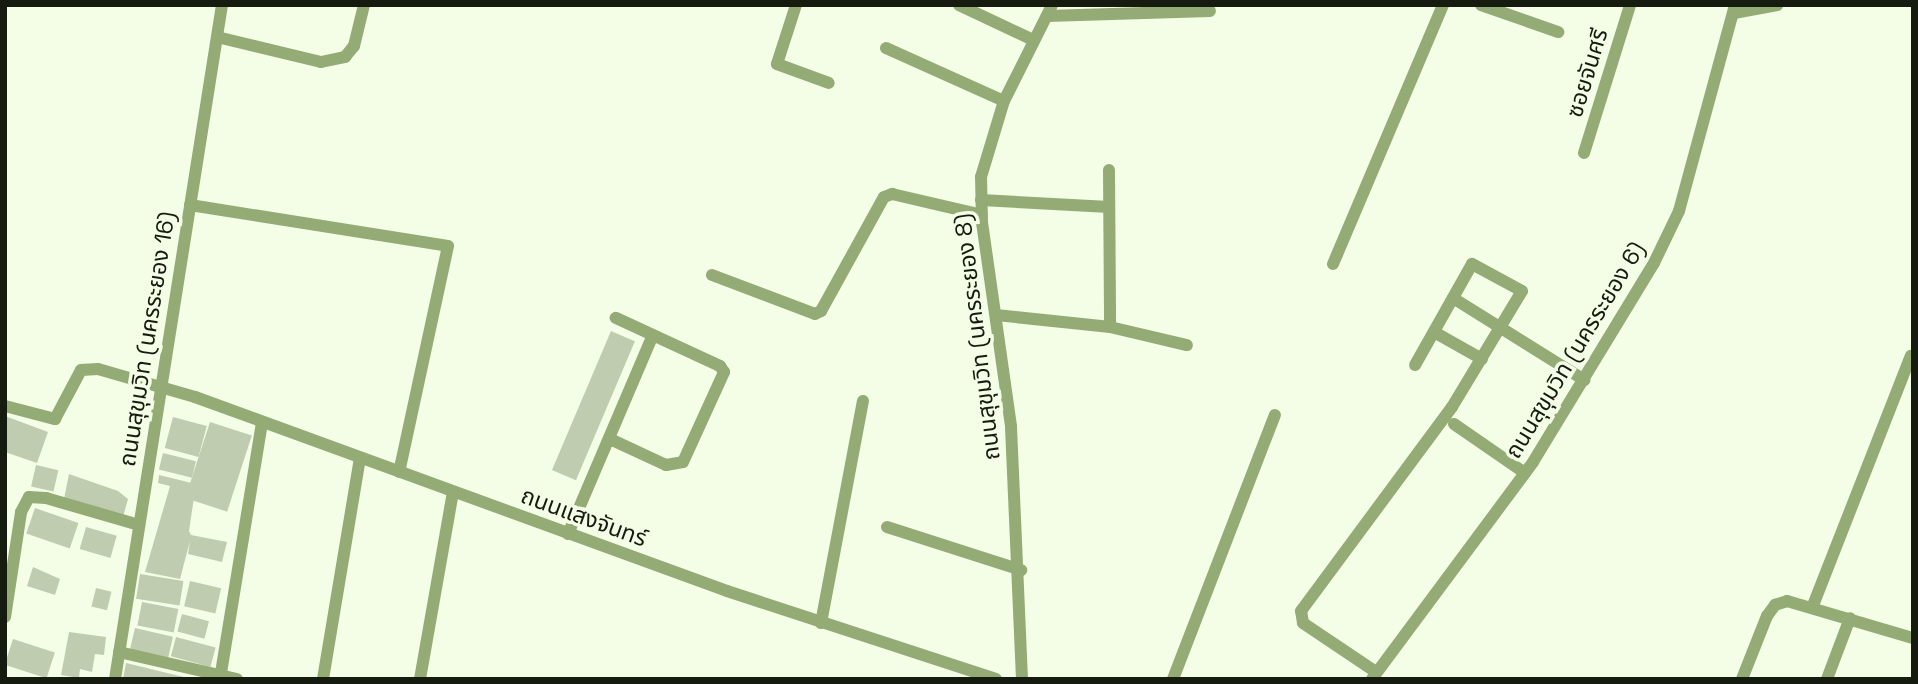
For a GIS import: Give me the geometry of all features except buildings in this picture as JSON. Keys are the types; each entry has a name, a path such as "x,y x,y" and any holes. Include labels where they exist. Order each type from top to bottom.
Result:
{"street":[{"name":"ถนนสุขุมวิท (นครระยอง 16)","path":"115,679 222,5"},
{"path":"217,37 321,62 345,57 354,46 364,5"},
{"path":"796,5 777,64 829,83"},
{"path":"959,5 1033,40"},
{"path":"1333,264 1443,5"},
{"path":"1481,5 1558,32"},
{"name":"ซอยจันศรี","path":"1584,153 1630,5"},
{"path":"1735,9 1777,5"},
{"name":"ถนนสุขุมวิท (นครระยอง 6)","path":"1374,676 1525,472 1654,263 1679,211 1735,9"},
{"path":"1050,10 1210,11"},
{"name":"ถนนสุขุมวิท (นครระยอง 8)","path":"1022,679 1021,570 1011,426 981,200 985,158 1004,101 1050,10"},
{"path":"886,48 1004,101"},
{"path":"1109,170 1110,327"},
{"path":"712,275 815,314 821,311 884,197 892,194 982,215"},
{"path":"981,200 1110,206"},
{"path":"190,205 448,246 398,472"},
{"path":"1374,676 1303,623 1301,611 1482,359 1522,291 1472,264 1415,365"},
{"path":"1453,298 1584,380"},
{"path":"996,314 1110,327 1187,345"},
{"path":"610,439 666,465 683,462 723,382 720,366 616,318"},
{"path":"1434,332 1482,359"},
{"path":"568,534 653,335"},
{"path":"1812,608 1911,356"},
{"name":"ถนนแสงจันทร์","path":"5,406 55,419 76,376 88,368 262,422 821,623 996,679"},
{"path":"821,623 863,401"},
{"path":"1172,679 1275,415"},
{"path":"221,677 262,422"},
{"path":"1454,424 1525,472"},
{"path":"323,679 360,458"},
{"path":"420,679 453,492"},
{"path":"5,617 21,512 29,497 46,498 139,525"},
{"path":"887,527 1021,570"},
{"path":"1742,679 1775,605 1787,601 1913,638"},
{"path":"1827,679 1850,618"},
{"path":"119,652 237,679"}]}
